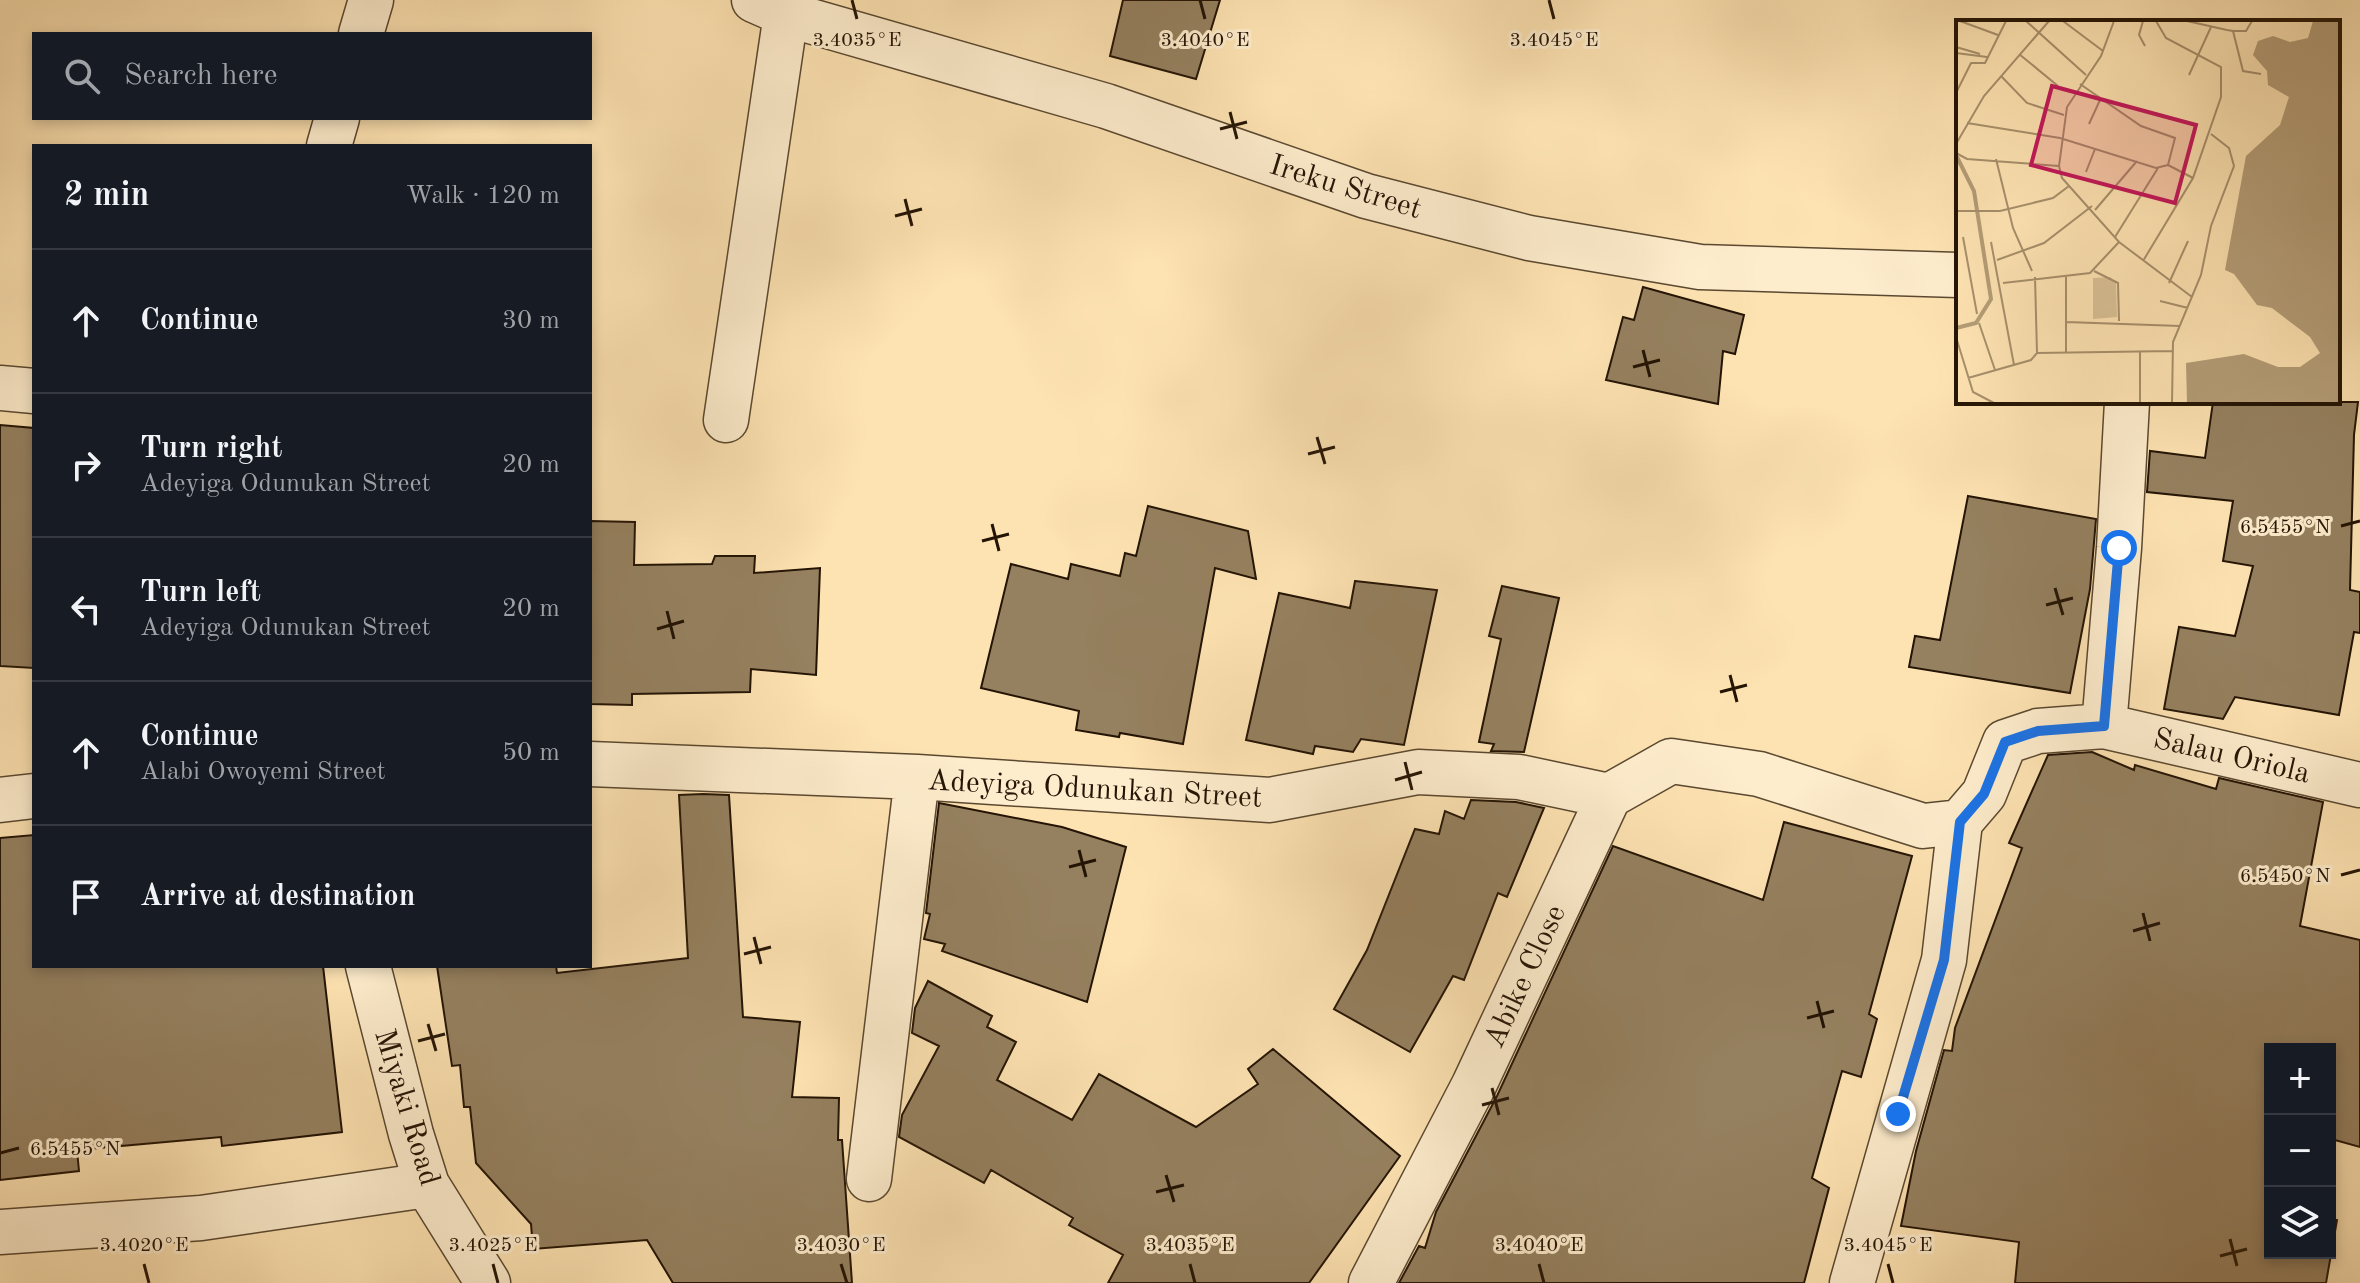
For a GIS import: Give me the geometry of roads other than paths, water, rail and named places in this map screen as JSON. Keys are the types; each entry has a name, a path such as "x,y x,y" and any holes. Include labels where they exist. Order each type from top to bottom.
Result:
{"street":[{"path":"362,32 371,0"},
{"path":"726,420 770,7"},
{"name":"Ireku Street","path":"770,7 1106,106 1366,196 1529,238 1700,267 1956,275"},
{"path":"330,144 336,120"},
{"path":"0,388 32,391"},
{"path":"1852,1283 1944,960 1960,822 1984,794 2005,742 2038,731 2104,726 2127,404"},
{"name":"Salau Oriola","path":"2104,726 2360,785"},
{"path":"1609,796 1671,761 1759,774 1923,826 1960,822"},
{"name":"Adeyiga Odunukan Street","path":"592,764 917,777 1270,800 1418,772 1519,777 1609,796"},
{"path":"869,1179 917,777"},
{"path":"0,800 32,796"},
{"name":"Abike Close","path":"1371,1283 1474,1085 1609,796"},
{"name":"Miyaki Road","path":"369,968 427,1185 488,1283"},
{"path":"0,1232 201,1218 427,1185"}]}
